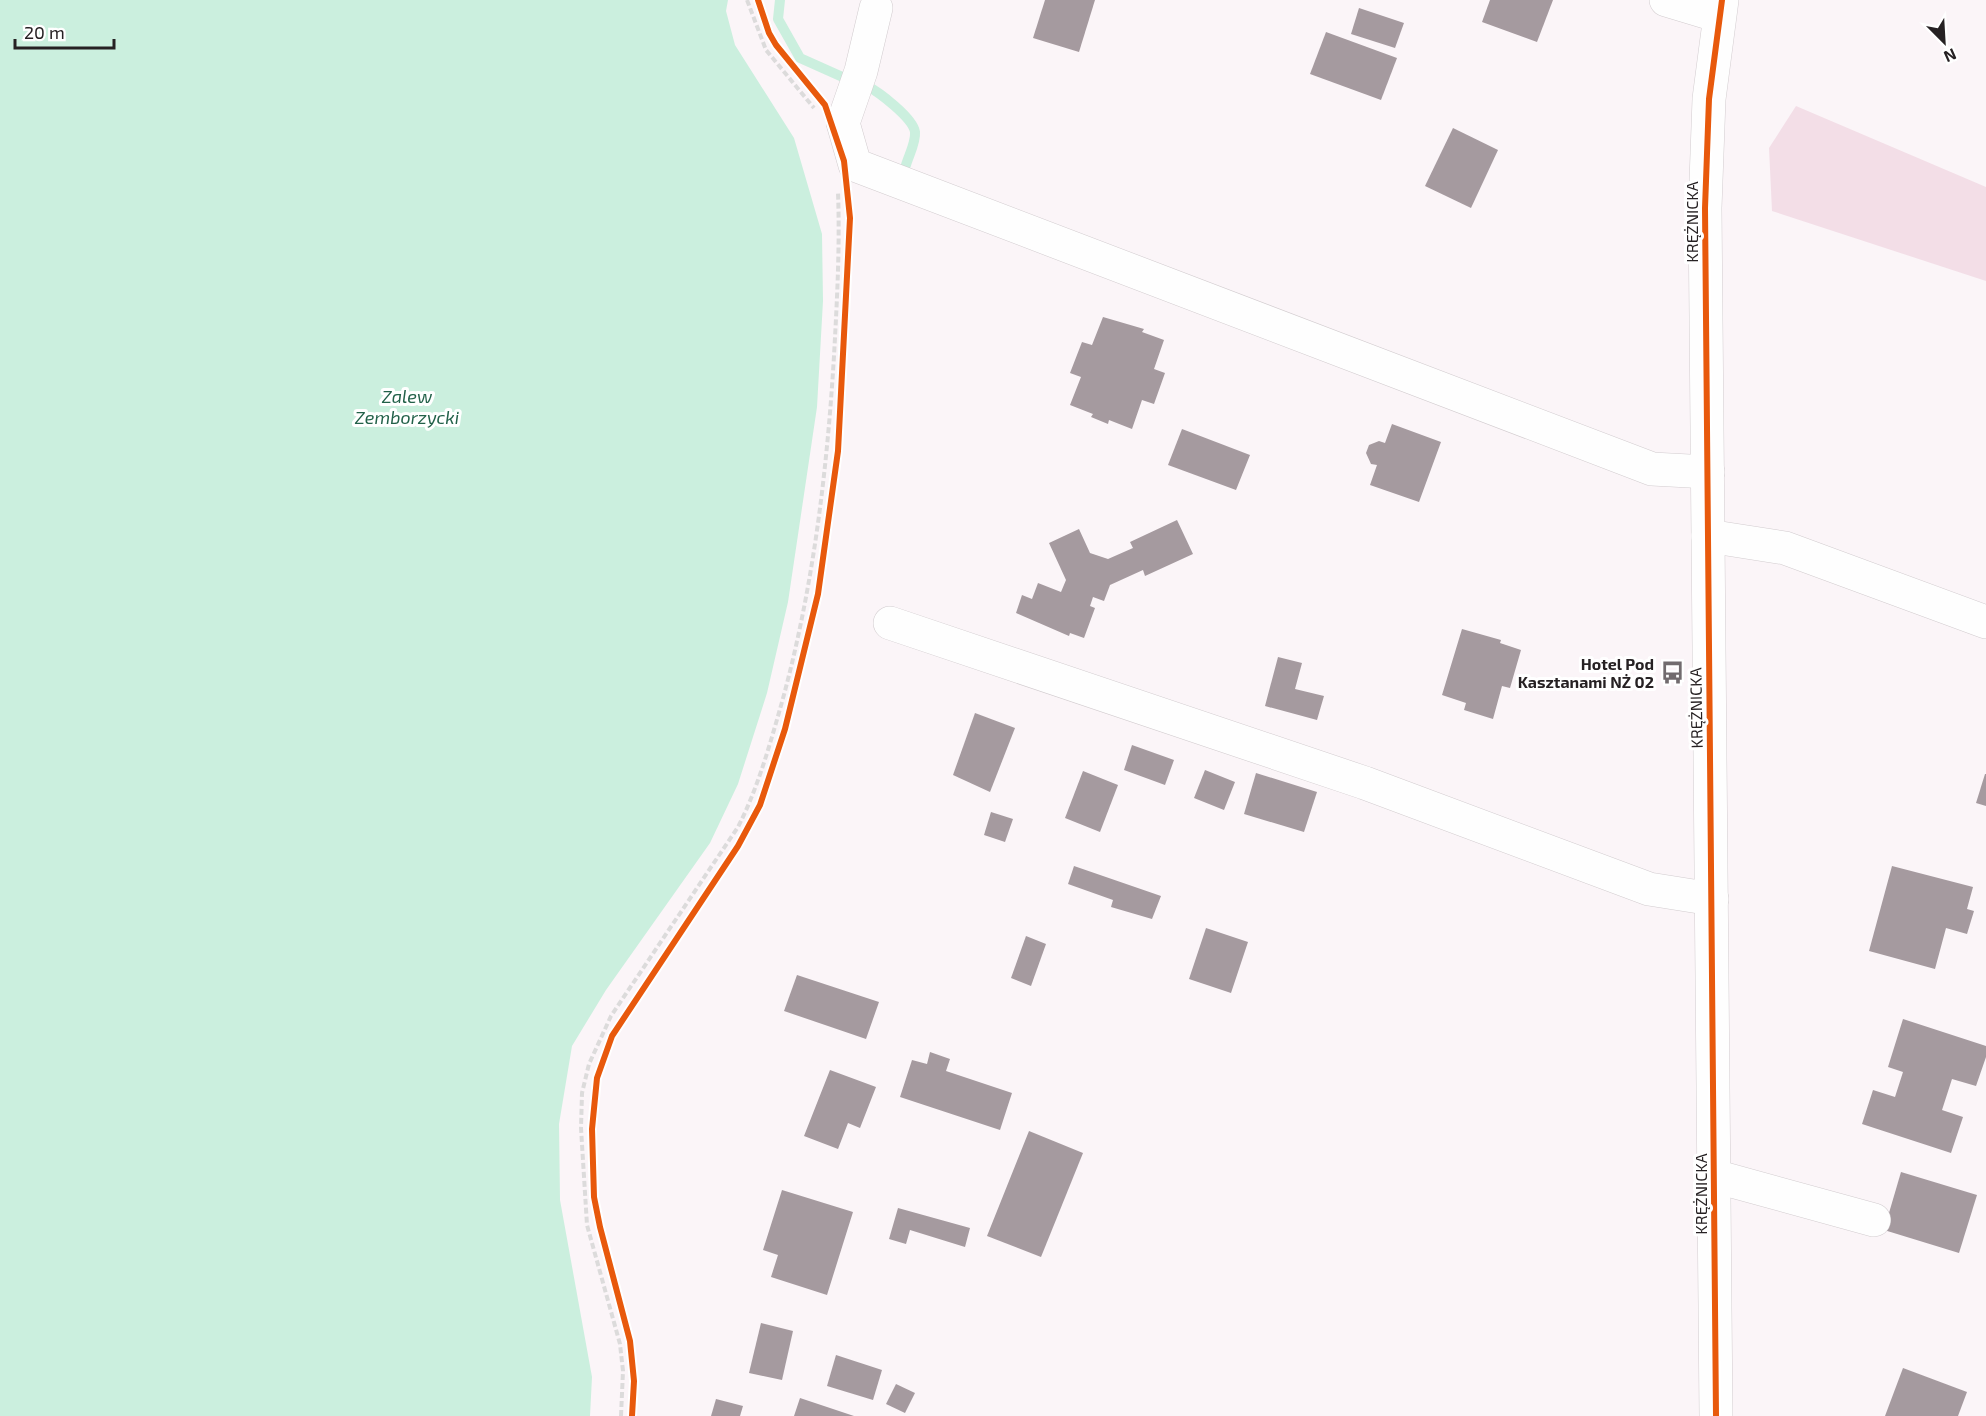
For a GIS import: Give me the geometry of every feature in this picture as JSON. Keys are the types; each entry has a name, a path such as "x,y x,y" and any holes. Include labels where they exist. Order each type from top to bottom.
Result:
{"street":[{"path":"1666,0 1720,8"},
{"path":"876,8 861,71 843,123 855,165 1653,469 1708,472"},
{"name":"KRĘŻNICKA","path":"1716,1416 1708,536 1707,137 1720,8"},
{"path":"1708,536 1785,548 1986,622"},
{"path":"890,623 1365,783 1649,889 1712,899"},
{"path":"1714,1176 1874,1220"}],"path":[{"path":"747,0 766,50 816,112"},
{"path":"621,1416 623,1371 620,1344 585,1214 581,1128 582,1092 594,1047 611,1016 738,826 752,797 778,715 808,596 827,444 838,279 837,185"}],"shaded area":[{"path":"1796,106 1986,187 1986,281 1772,211 1769,148"}],"water":[{"name":"Zalew Zemborzycki","path":"0,0 728,0 726,11 735,45 794,138 822,234 823,301 817,407 788,602 767,693 738,784 710,843 606,990 572,1046 559,1124 560,1200 592,1377 590,1416 0,1416"}],"building":[{"path":"1045,0 1095,0 1079,52 1033,38"},
{"path":"1490,0 1553,0 1537,42 1482,22"},
{"path":"1359,8 1404,23 1395,48 1351,34"},
{"path":"1326,32 1397,58 1381,100 1310,74"},
{"path":"1453,128 1498,150 1471,208 1425,186"},
{"path":"1103,317 1144,329 1142,332 1164,340 1154,369 1165,373 1154,404 1142,400 1132,429 1109,420 1108,424 1091,417 1093,414 1070,405 1081,377 1070,373 1082,342 1092,345"},
{"path":"1392,424 1441,442 1419,502 1370,485 1377,465 1371,464 1366,453 1369,445 1379,441 1385,443"},
{"path":"1182,429 1250,455 1236,490 1168,465"},
{"path":"1177,520 1193,554 1145,576 1143,570 1110,585 1104,601 1093,597 1090,606 1095,608 1084,638 1070,633 1069,636 1016,613 1022,595 1032,599 1038,583 1061,592 1066,580 1049,543 1079,529 1090,553 1108,559 1133,548 1130,542"},
{"path":"1462,629 1501,640 1500,643 1521,650 1510,688 1502,686 1493,719 1464,710 1466,703 1442,695"},
{"path":"1278,657 1302,663 1295,689 1324,696 1317,720 1265,706"},
{"path":"975,713 1015,728 990,792 953,775"},
{"path":"1132,745 1174,760 1165,785 1124,770"},
{"path":"1205,770 1235,782 1224,810 1194,798"},
{"path":"1083,771 1118,785 1100,832 1065,818"},
{"path":"1256,773 1317,792 1304,832 1244,814"},
{"path":"1986,774 1986,806 1976,803"},
{"path":"991,812 1013,819 1005,842 984,835"},
{"path":"1074,866 1161,896 1152,919 1111,907 1113,900 1068,884"},
{"path":"1892,866 1973,887 1967,909 1974,911 1967,934 1946,928 1935,969 1869,951"},
{"path":"1206,928 1248,942 1231,993 1189,979"},
{"path":"1026,936 1046,944 1031,986 1011,978"},
{"path":"797,975 879,1002 866,1039 784,1011"},
{"path":"1903,1019 1986,1046 1986,1057 1976,1086 1952,1079 1942,1110 1963,1117 1951,1153 1862,1124 1873,1090 1895,1097 1903,1072 1888,1067"},
{"path":"930,1052 950,1059 946,1071 1012,1093 1000,1130 900,1097 912,1060 927,1064"},
{"path":"830,1070 876,1087 860,1128 848,1123 838,1149 804,1136"},
{"path":"1029,1131 1083,1153 1041,1257 987,1236"},
{"path":"1901,1172 1977,1195 1959,1253 1884,1230"},
{"path":"782,1190 853,1212 827,1295 771,1277 778,1255 763,1250"},
{"path":"898,1208 970,1228 965,1247 910,1230 906,1244 889,1239"},
{"path":"761,1323 793,1331 782,1380 749,1373"},
{"path":"836,1355 882,1370 873,1400 827,1386"},
{"path":"1903,1368 1967,1392 1958,1416 1885,1416"},
{"path":"896,1384 915,1393 905,1413 886,1404"},
{"path":"800,1398 854,1416 794,1416"},
{"path":"716,1399 743,1406 740,1416 711,1416"}],"waterway":[{"path":"780,0 778,19 800,58 847,79"},
{"path":"867,86 895,106 913,126 914,140 906,165"}],"cycle path":[{"path":"632,1416 634,1381 630,1341 594,1197 592,1129 597,1078 612,1036 738,846 760,805 785,729 818,594 838,451 850,218 844,161 825,105 776,45 769,33 758,0"},
{"path":"1716,1416 1705,208 1709,99 1722,0"}],"place":[{"name":"Hotel Pod Kasztanami NŻ 02","path":"1672,673"}]}
